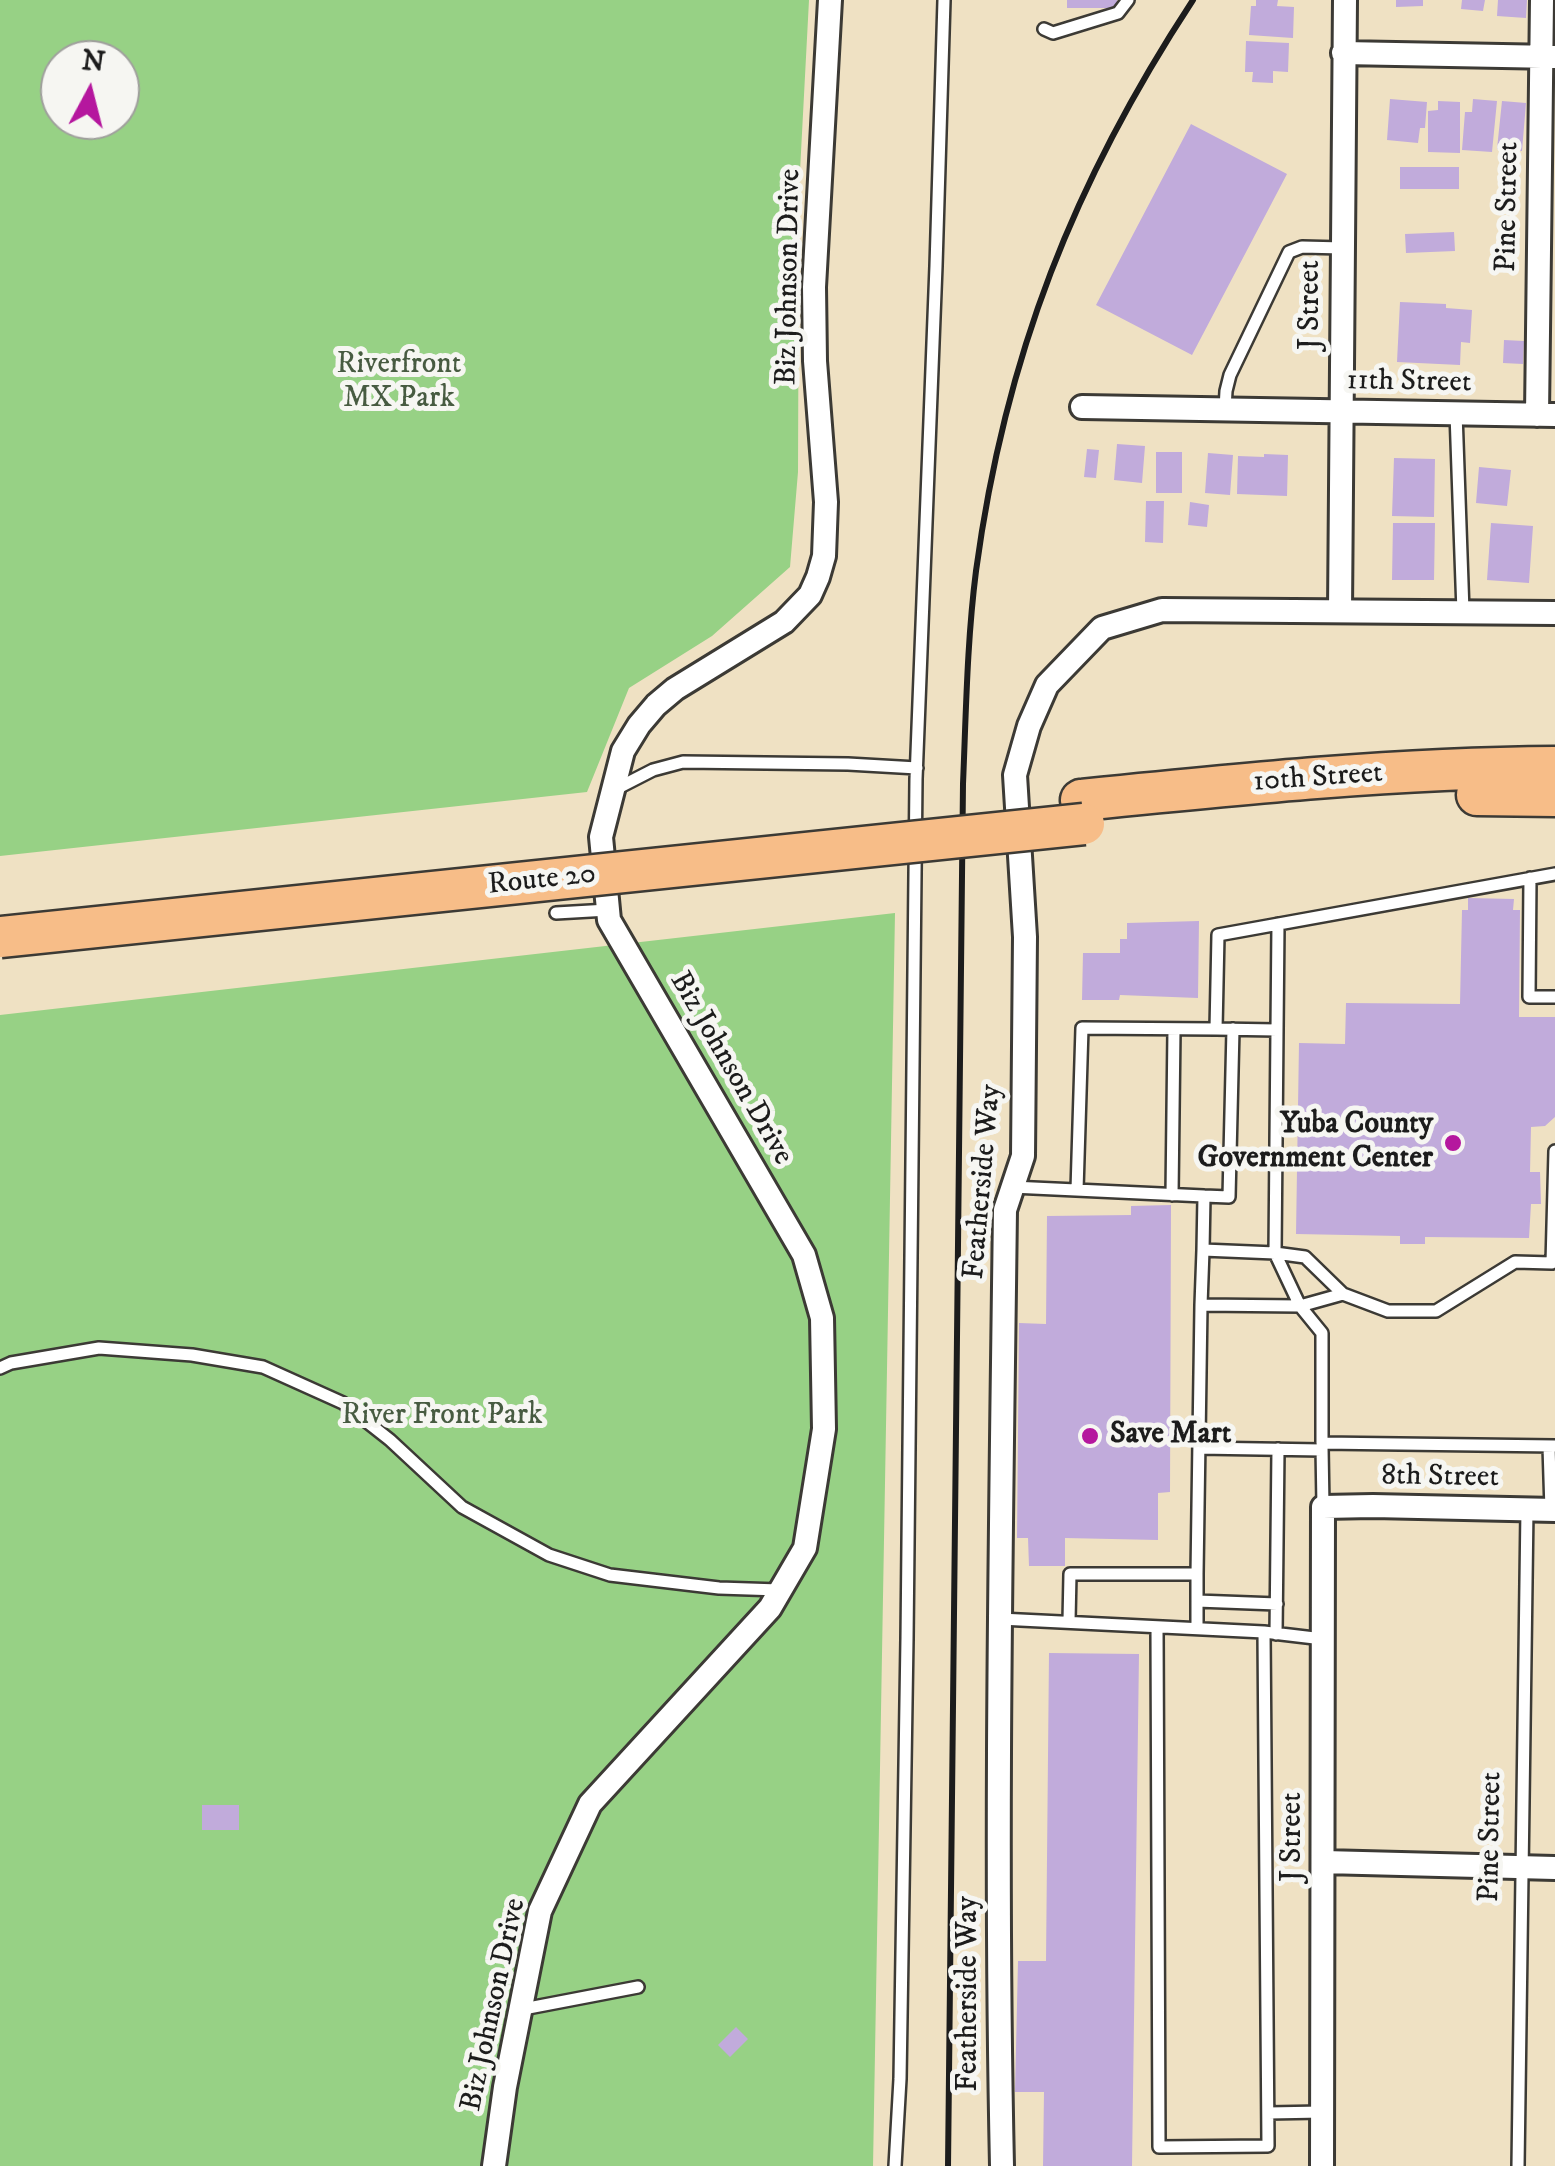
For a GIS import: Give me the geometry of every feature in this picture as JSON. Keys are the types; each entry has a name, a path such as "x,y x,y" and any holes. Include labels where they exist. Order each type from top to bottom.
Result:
{"highway":[{"name":"10th Street","path":"1083,812 1341,776 1555,767"},
{"name":"10th Street","path":"1083,812 1225,809 1454,795 1555,796"},
{"name":"Route 20","path":"0,913 1083,812"},
{"name":"Route 20","path":"0,937 1083,812"}],"street":[{"name":"Biz Johnson Drive","path":"494,2166 518,2010 540,1911 590,1804 770,1608 805,1548 824,1429 822,1318 804,1254 609,920 601,837 622,751 638,725 656,705 696,676 784,622 810,595 824,556 826,502 815,361 814,287 830,0"},
{"name":"J Street","path":"1340,611 1345,0"},
{"name":"Pine Street","path":"1542,0 1548,57 1546,415"},
{"path":"1344,52 1548,57"},
{"name":"11th Street","path":"1082,407 1546,415"},
{"name":"Featherside Way","path":"1002,2166 1000,1619 1006,1210 1024,1156 1025,937 1016,775 1029,726 1047,685 1102,628 1162,610 1555,613"},
{"name":"J Street","path":"1322,2166 1324,1508"},
{"name":"8th Street","path":"1324,1508 1553,1510"},
{"path":"1324,1862 1555,1868"}],"lane":[{"path":"896,2166 917,768 944,0"},
{"path":"1044,29 1053,33 1118,13 1128,0"},
{"path":"1226,410 1230,375 1289,252 1302,247 1343,248"},
{"path":"1456,414 1462,612"},
{"path":"612,791 653,770 683,762 917,768"},
{"path":"1216,1029 1218,935 1555,874"},
{"path":"1530,878 1528,997 1555,997"},
{"path":"556,913 608,910"},
{"path":"1278,924 1275,1254 1300,1306 1322,1334 1324,1508"},
{"path":"1077,1190 1082,1028 1278,1030"},
{"path":"1172,1195 1174,1029"},
{"path":"1012,1187 1229,1197 1233,1030"},
{"path":"1203,1250 1305,1256 1343,1294 1388,1312 1436,1311 1515,1262 1552,1263 1555,1150"},
{"path":"1197,1628 1204,1196"},
{"path":"1201,1305 1300,1306 1343,1294"},
{"path":"0,1368 99,1348 192,1355 263,1367 343,1403 390,1440 462,1507 549,1555 610,1575 719,1588 780,1590"},
{"path":"1198,1448 1552,1446 1553,1510"},
{"path":"1157,1626 1159,2147 1268,2146 1270,1633 1276,1604 1278,1449"},
{"name":"Pine Street","path":"1518,2166 1527,1509"},
{"path":"1069,1621 1070,1574 1197,1574"},
{"path":"1197,1601 1276,1604"},
{"path":"1000,1619 1197,1628 1324,1639"},
{"path":"518,2010 638,1988"},
{"path":"1268,2113 1322,2112"}],"green space":[{"name":"Riverfront MX Park","path":"0,0 809,0 799,190 798,472 790,567 712,636 629,688 587,792 0,856"},
{"name":"River Front Park","path":"895,913 873,2166 0,2166 0,1015"}],"building":[{"path":"1067,0 1117,0 1117,8 1067,8"},
{"path":"1256,0 1278,0 1277,6 1294,7 1293,38 1249,35 1251,6 1256,6"},
{"path":"1396,0 1423,0 1423,6 1396,7"},
{"path":"1462,0 1485,0 1483,11 1461,9"},
{"path":"1498,0 1527,0 1526,18 1497,16"},
{"path":"1246,41 1289,43 1288,72 1273,71 1273,83 1252,82 1253,72 1245,72"},
{"path":"1390,99 1427,102 1425,128 1420,128 1418,143 1387,140"},
{"path":"1473,99 1497,101 1492,152 1462,150 1465,112 1472,112"},
{"path":"1438,101 1460,102 1460,153 1428,152 1428,111 1438,110"},
{"path":"1502,101 1526,103 1522,151 1497,149"},
{"path":"1191,124 1287,174 1192,355 1096,305"},
{"path":"1400,167 1459,167 1459,189 1400,189"},
{"path":"1454,232 1455,251 1406,253 1405,234"},
{"path":"1400,302 1446,304 1446,308 1472,310 1470,343 1461,342 1460,365 1397,362"},
{"path":"1504,340 1524,341 1523,364 1503,363"},
{"path":"1117,444 1145,446 1142,483 1114,480"},
{"path":"1087,449 1099,450 1096,478 1084,477"},
{"path":"1156,452 1182,452 1182,493 1156,493"},
{"path":"1208,453 1233,455 1230,495 1205,493"},
{"path":"1288,455 1287,496 1237,494 1238,456"},
{"path":"1394,458 1435,459 1434,517 1392,516"},
{"path":"1479,467 1511,470 1507,506 1476,503"},
{"path":"1146,501 1164,501 1163,543 1145,542"},
{"path":"1190,502 1209,505 1207,527 1188,525"},
{"path":"1393,523 1435,523 1434,580 1392,580"},
{"path":"1491,523 1533,526 1529,583 1487,580"},
{"path":"1468,898 1514,899 1513,910 1520,910 1519,1017 1555,1017 1555,1117 1545,1126 1531,1127 1530,1172 1540,1172 1541,1204 1531,1204 1529,1238 1425,1237 1425,1244 1400,1244 1400,1236 1296,1234 1299,1043 1345,1044 1346,1003 1460,1004 1462,910 1468,910"},
{"path":"1199,921 1198,998 1120,995 1119,1000 1082,1000 1083,953 1120,953 1120,939 1127,939 1127,923"},
{"path":"1171,1205 1170,1492 1158,1493 1158,1540 1065,1538 1065,1566 1029,1566 1028,1538 1017,1538 1019,1323 1046,1324 1047,1216 1131,1215 1131,1206"},
{"path":"1049,1653 1139,1654 1132,2166 1043,2166 1044,2092 1015,2092 1018,1961 1046,1961"},
{"path":"202,1805 239,1805 239,1830 202,1830"},
{"path":"736,2027 748,2039 730,2057 718,2045"}],"railway":[{"path":"948,2166 963,784 973,597 1005,417 1051,273 1113,135 1193,0"}],"place":[{"name":"Yuba County Government Center","path":"1453,1143"},
{"name":"Save Mart","path":"1090,1436"}]}
